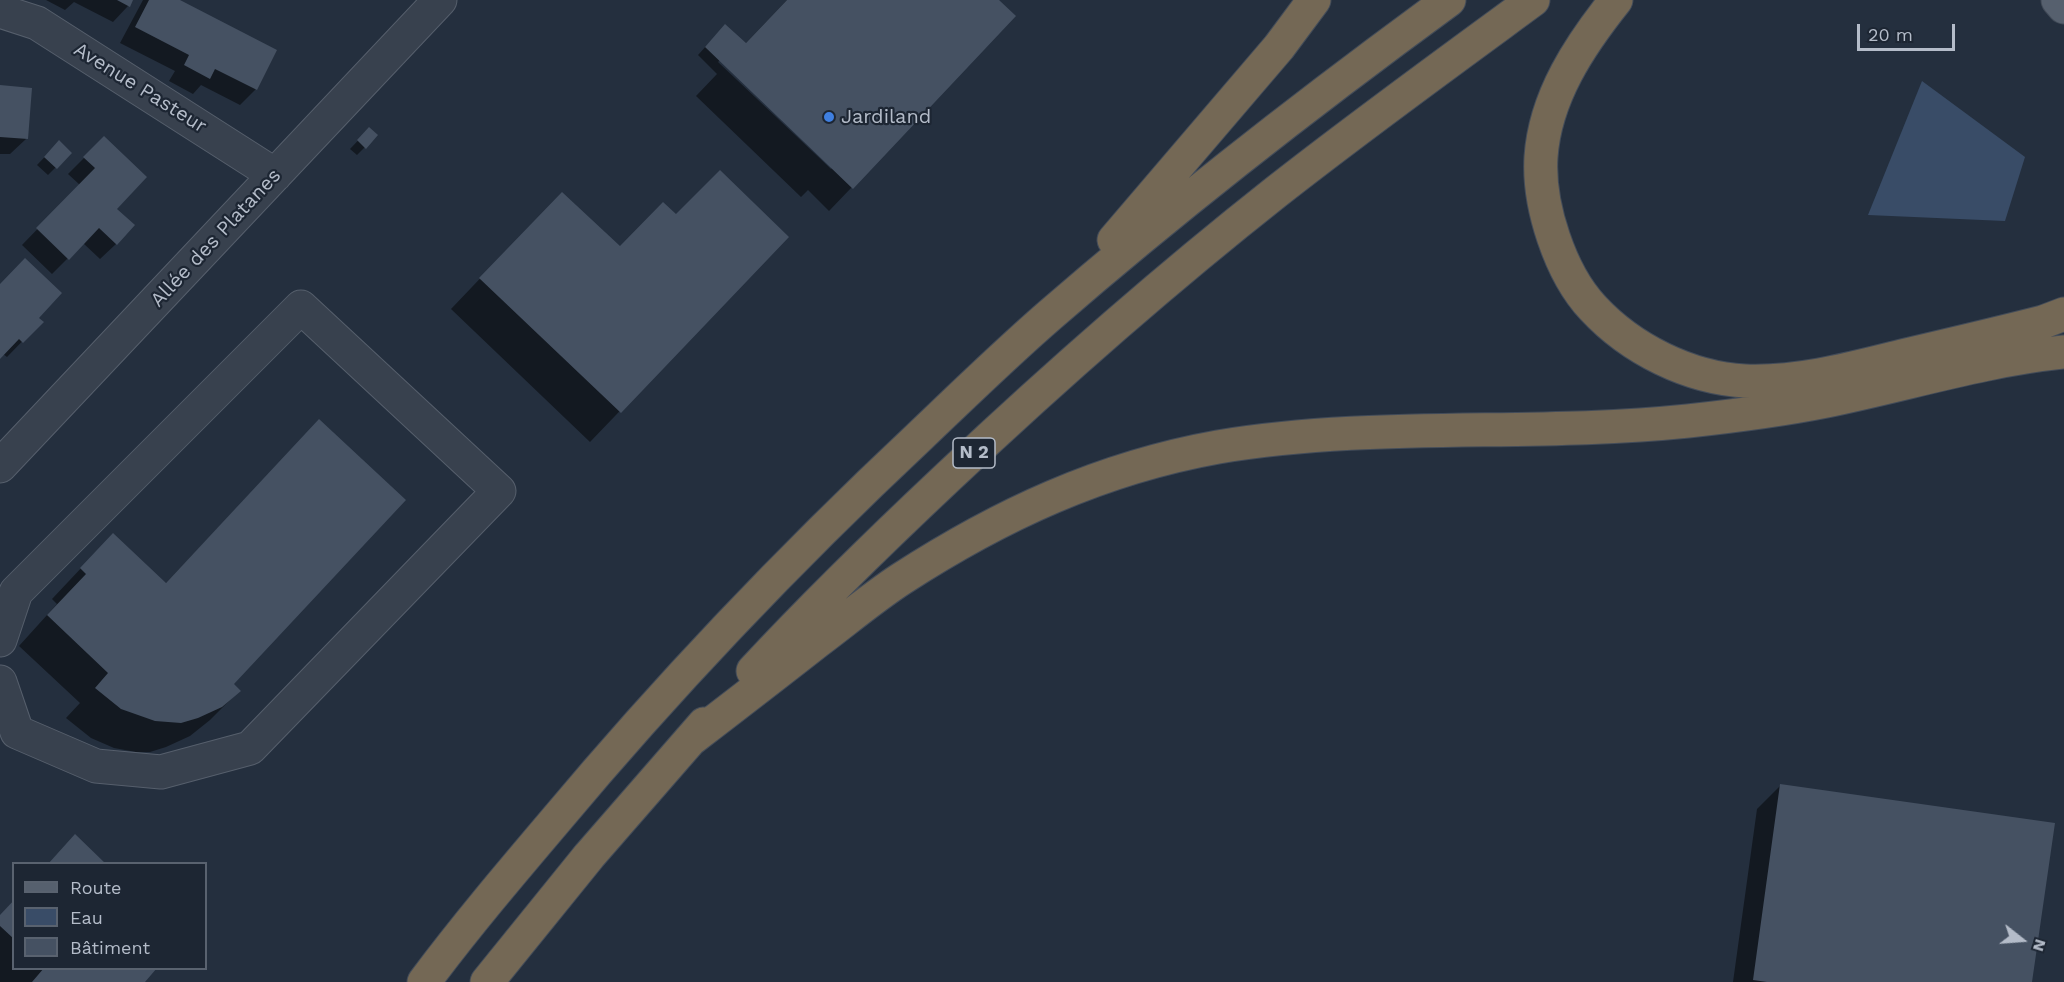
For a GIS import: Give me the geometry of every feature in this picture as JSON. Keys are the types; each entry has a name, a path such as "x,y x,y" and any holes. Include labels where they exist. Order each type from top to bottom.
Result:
{"highway":[{"path":"1047,318 1254,77 1314,0"},
{"name":"N 2","path":"424,982 509,875 594,774 744,609 852,499 1047,318 1136,242 1233,163 1449,0"},
{"name":"N 2","path":"487,982 588,856 690,740 778,644 887,534 991,437 1179,271 1275,193 1533,0"},
{"path":"1616,0 1575,56 1557,93 1546,124 1541,157 1543,191 1549,222 1563,260 1572,279 1592,307 1623,335 1657,356 1690,371 1744,381 1794,379 1873,363 2043,322 2064,314"},
{"path":"690,740 899,581 1003,519 1072,487 1115,472 1219,447 1283,439 1340,434 1637,425 1735,416 1825,401 2016,358 2064,352"}],"main road":[{"path":"2058,0 2064,7"}],"street":[{"name":"Allée des Platanes","path":"0,466 440,3"},
{"name":"Avenue Pasteur","path":"0,10 37,23 275,176"},
{"path":"0,640 16,592 302,308 499,491 250,748 161,772 96,766 8,741 0,682"}],"water":[{"path":"1922,81 2025,157 2005,221 1868,215"}],"building":[{"path":"117,0 133,0 130,7"},
{"path":"149,0 180,0 277,50 257,90 215,69 210,79 184,65 189,55 135,27"},
{"name":"Jardiland","path":"787,0 999,0 1016,16 853,189 705,47 725,24 746,43"},
{"path":"0,85 32,88 28,139 0,137"},
{"path":"369,127 378,135 366,149 357,140"},
{"path":"104,136 147,177 117,209 135,225 117,245 99,228 69,260 36,228 95,168 83,157"},
{"path":"59,140 72,153 57,169 44,157"},
{"path":"720,170 789,237 621,413 479,278 562,192 620,246 663,202 676,214"},
{"path":"25,258 62,293 39,318 44,322 23,343 19,339 0,359 0,284"},
{"path":"319,419 406,500 234,684 241,691 222,707 181,723 155,721 121,709 95,688 108,673 47,615 86,574 80,568 113,533 166,583"},
{"path":"1780,784 2055,823 2032,982 1767,982 1753,980"},
{"path":"75,834 104,862 50,862"},
{"path":"12,902 12,937 0,926 0,915"},
{"path":"42,970 155,970 145,982 32,982"}],"place":[{"name":"Jardiland","path":"829,117"}]}
